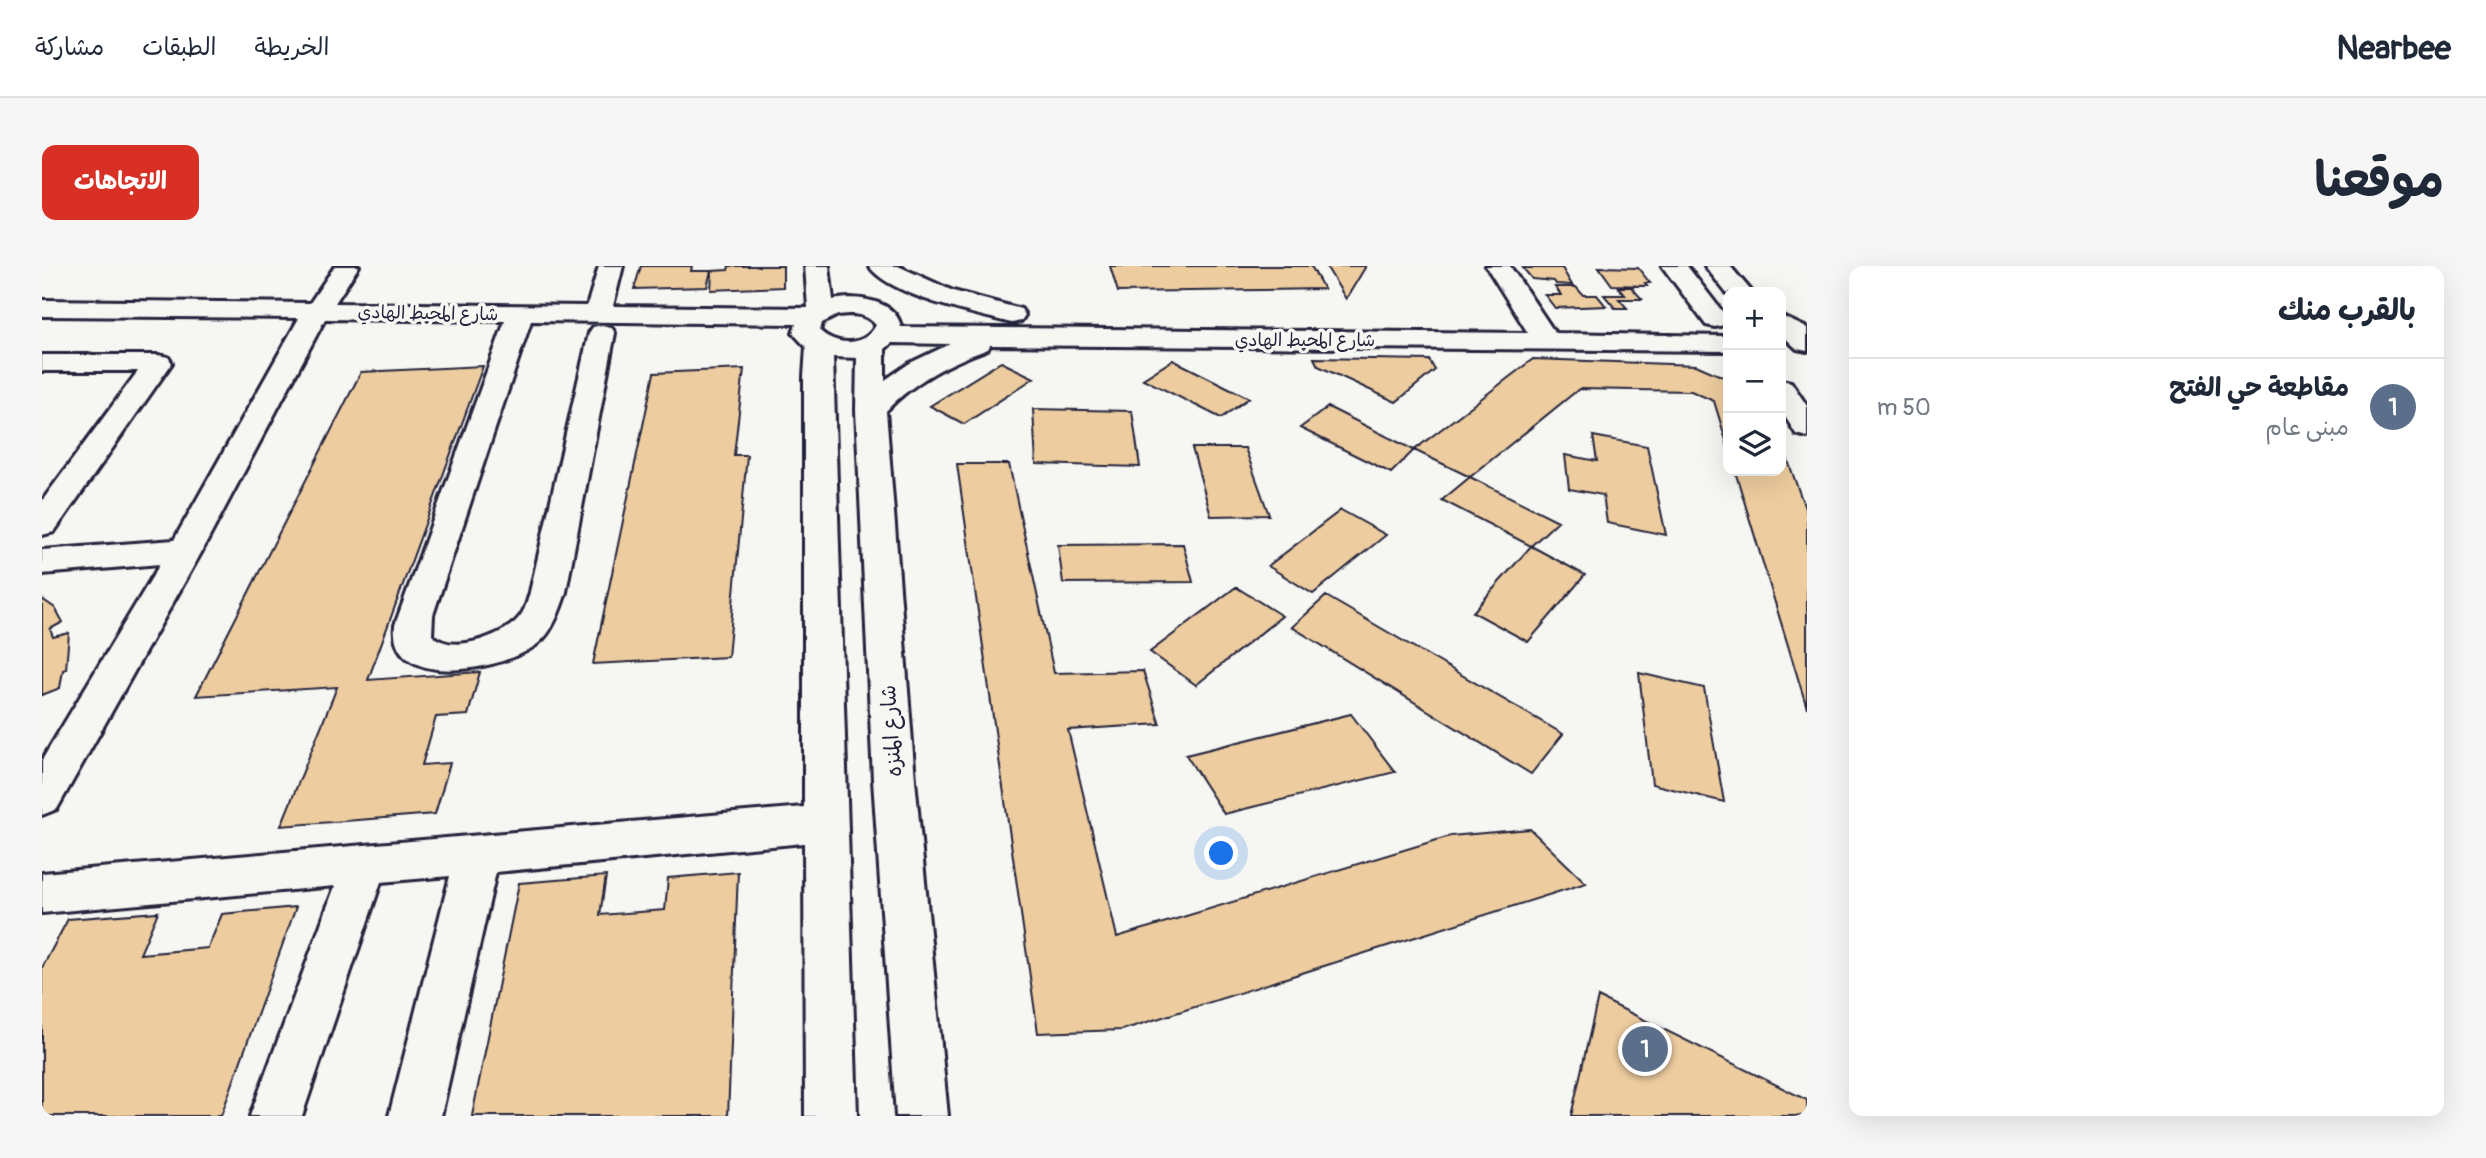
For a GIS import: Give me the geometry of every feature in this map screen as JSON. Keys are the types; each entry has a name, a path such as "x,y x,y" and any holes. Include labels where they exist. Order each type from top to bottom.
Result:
{"street":[{"path":"42,797 184,551 310,321 347,266"},
{"path":"517,323 415,615 412,632 416,643 432,654 462,657 497,650 529,630 542,612 611,266"},
{"path":"817,266 831,1116"},
{"name":"شارع المنزه","path":"860,266 877,326 871,410 894,780 922,1116"},
{"path":"881,266 905,281 1006,326"},
{"path":"1498,266 1538,331"},
{"path":"1674,266 1721,329"},
{"path":"1717,266 1735,287"},
{"path":"842,306 877,326 845,350 816,328 842,306"},
{"name":"شارع المحيط الهادي","path":"42,308 310,321"},
{"name":"شارع المحيط الهادي","path":"42,326 310,321 816,328"},
{"name":"شارع المحيط الهادي","path":"877,326 1538,331 1721,329"},
{"path":"871,410 892,388 921,368 1006,326"},
{"path":"1796,351 1807,428"},
{"path":"42,524 158,363 43,364"},
{"path":"42,562 184,551"},
{"path":"42,893 827,823"},
{"path":"415,1116 478,854"},
{"path":"276,1116 365,864"}],"building":[{"path":"641,266 692,266 691,271 711,271 707,287 634,289"},
{"path":"729,266 783,266 783,287 711,290 712,271 728,270"},
{"path":"1110,266 1311,266 1324,289 1118,292"},
{"path":"1326,266 1366,266 1346,299"},
{"path":"1599,267 1638,268 1650,283 1645,283 1647,286 1612,285"},
{"path":"1523,268 1562,268 1572,285 1532,279"},
{"path":"1555,287 1576,287 1583,295 1597,295 1606,306 1555,308 1545,295 1561,295"},
{"path":"1618,287 1631,287 1642,299 1619,299 1627,308 1615,308 1604,295 1625,295"},
{"path":"1314,358 1429,360 1435,370 1396,402 1318,366"},
{"path":"1533,359 1696,365 1723,377 1723,431 1714,401 1691,391 1579,389 1470,477 1414,450"},
{"path":"1173,360 1249,398 1221,418 1143,379"},
{"path":"1001,362 1034,378 964,424 930,406"},
{"path":"483,366 368,680 480,672 468,715 436,717 422,765 450,763 435,814 281,826 337,687 196,696 361,372"},
{"path":"744,369 734,455 747,455 728,657 593,664 654,373"},
{"path":"1328,407 1414,450 1391,473 1300,428"},
{"path":"1033,409 1132,411 1140,467 1036,464"},
{"path":"1593,436 1647,446 1666,535 1607,523 1603,495 1569,489 1565,455 1597,461"},
{"path":"1192,448 1245,448 1269,515 1211,516"},
{"path":"1786,455 1807,514 1807,708 1737,476 1786,476"},
{"path":"957,464 1009,464 1054,673 1143,671 1160,724 1068,730 1117,937 1450,836 1530,829 1586,883 1122,1030 1038,1033"},
{"path":"1470,477 1558,521 1531,546 1442,500"},
{"path":"1341,510 1386,535 1313,594 1268,566"},
{"path":"1183,544 1193,582 1063,583 1058,545"},
{"path":"1531,546 1585,575 1528,642 1473,612"},
{"path":"1236,587 1282,616 1196,685 1150,652"},
{"path":"1326,596 1563,734 1531,774 1292,627"},
{"path":"42,599 55,608 63,622 50,629 53,637 69,633 66,669 63,670 60,688 42,695"},
{"path":"1639,673 1704,688 1724,802 1652,784"},
{"path":"1351,714 1395,772 1224,814 1186,755"},
{"path":"738,872 728,1116 472,1116 519,883 606,876 600,915 665,910 668,878"},
{"path":"296,907 221,1116 42,1116 42,968 68,919 158,912 140,954 208,948 222,914"},
{"path":"1598,997 1807,1100 1807,1116 1571,1116"}],"place":[{"name":"مقاطعة حي الفتح","path":"1645,1049"}]}
